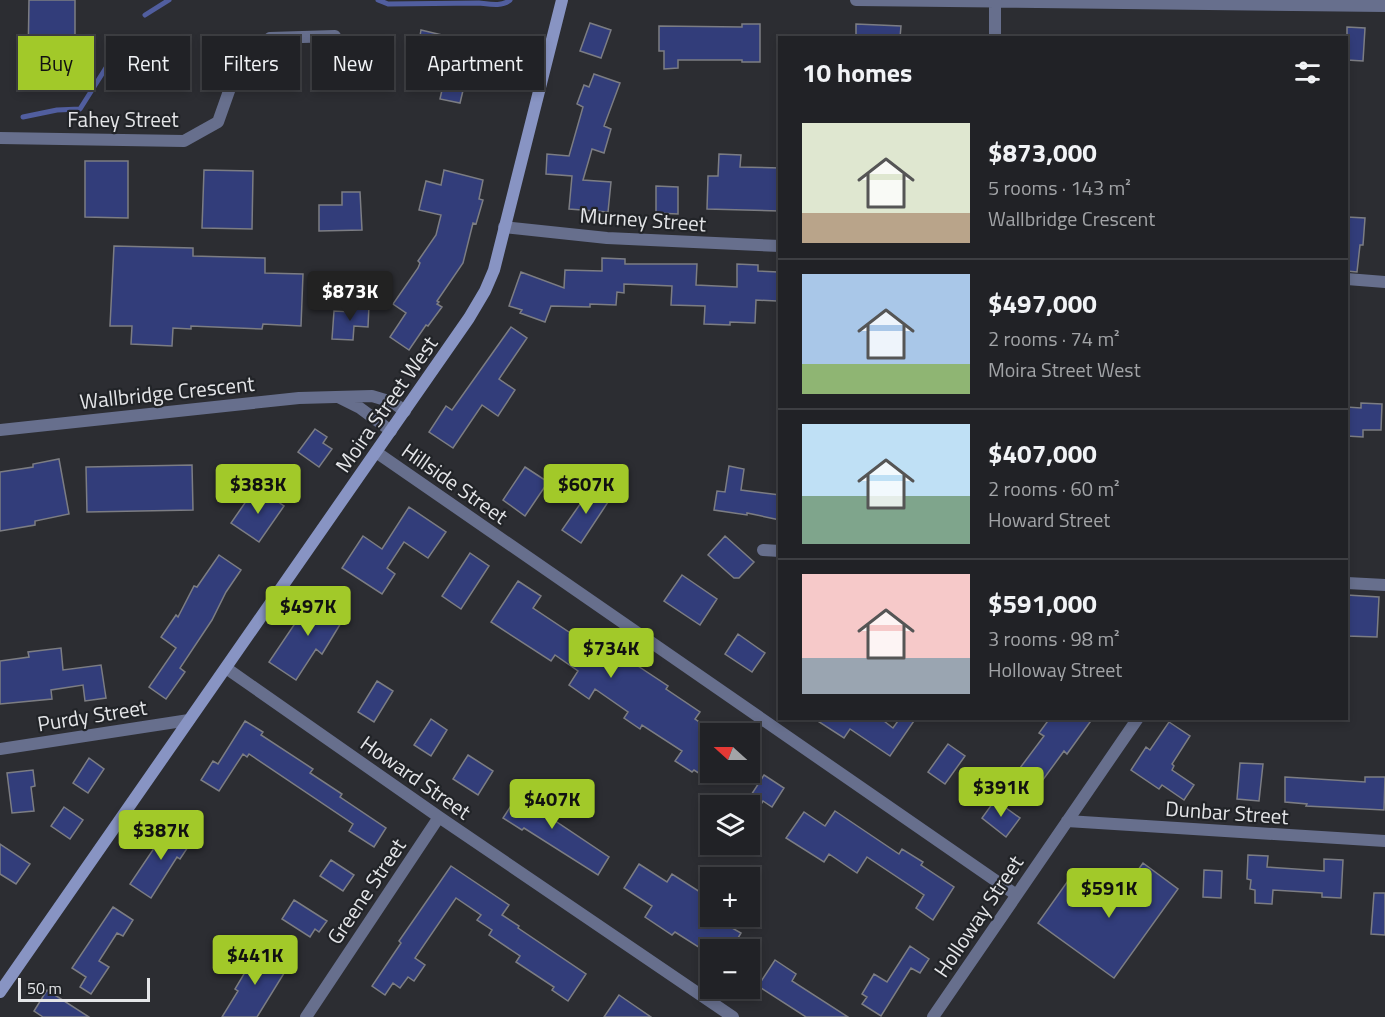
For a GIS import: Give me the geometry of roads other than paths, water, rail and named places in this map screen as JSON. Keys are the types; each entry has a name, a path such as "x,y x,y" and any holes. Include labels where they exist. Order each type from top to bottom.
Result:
{"main road":[{"name":"Moira Street West","path":"0,992 405,411 485,291 494,270 562,0"}],"street":[{"path":"856,0 1385,6"},
{"path":"995,1 995,36"},
{"name":"Fahey Street","path":"0,138 184,141 218,122 240,60 270,38 312,37"},
{"name":"Murney Street","path":"504,227 607,238 778,246"},
{"path":"1348,279 1385,282"},
{"name":"Wallbridge Crescent","path":"0,430 299,398 372,396 392,402 405,411"},
{"name":"Wallbridge Crescent","path":"339,398 360,408 391,431"},
{"name":"Hillside Street","path":"376,452 1015,894"},
{"path":"763,550 778,551"},
{"path":"1348,583 1385,585"},
{"name":"Howard Street","path":"226,668 439,817 733,1017"},
{"name":"Purdy Street","path":"0,749 189,720"},
{"name":"Holloway Street","path":"933,1017 1015,894 1137,720"},
{"name":"Greene Street","path":"306,1017 439,817"},
{"name":"Dunbar Street","path":"1066,821 1385,841"}],"waterway":[{"path":"145,15 169,0"},
{"path":"378,0 388,4 503,4 510,0"},
{"path":"23,117 57,110 80,109 106,68"}]}
